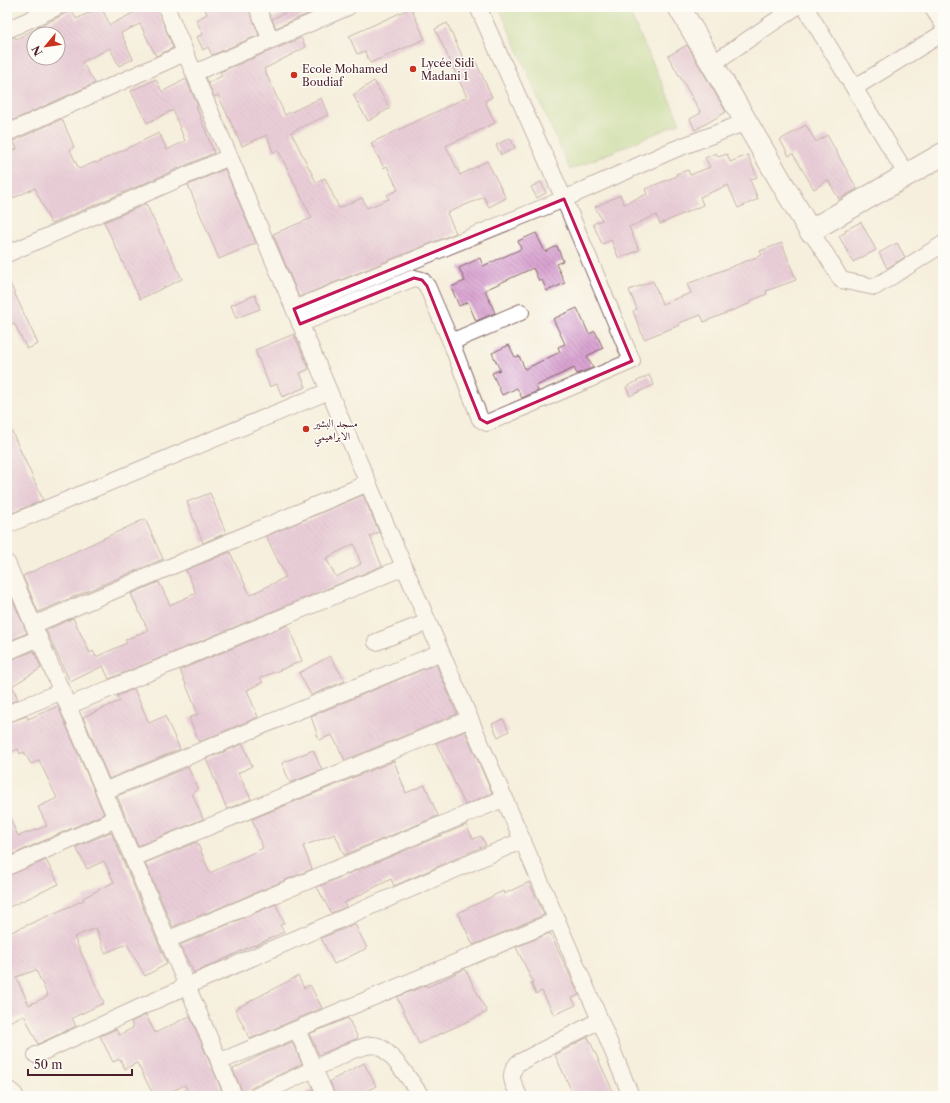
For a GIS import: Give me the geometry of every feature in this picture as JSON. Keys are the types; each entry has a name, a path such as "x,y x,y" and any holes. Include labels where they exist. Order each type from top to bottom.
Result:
{"main road":[{"path":"679,7 810,231 943,154"},
{"path":"7,1092 12,1096"}],"street":[{"path":"7,30 57,7"},
{"path":"166,7 368,483 632,1096"},
{"path":"257,7 271,40"},
{"path":"194,73 271,40 328,11 348,7"},
{"path":"300,324 414,278 422,280 427,286 451,342 480,419 487,423 632,361 564,200 478,7"},
{"path":"712,64 796,7"},
{"path":"805,7 907,175"},
{"path":"932,7 943,24"},
{"path":"854,88 943,33"},
{"path":"7,133 185,53"},
{"path":"294,309 564,200 673,150 746,122"},
{"path":"7,254 229,157"},
{"path":"810,231 828,256 841,280 875,287 943,244"},
{"path":"451,342 521,312"},
{"path":"7,524 329,391"},
{"path":"7,652 36,631 368,483"},
{"path":"7,563 234,1096"},
{"path":"68,706 404,567"},
{"path":"376,642 428,622"},
{"path":"104,791 441,652"},
{"path":"7,714 62,691"},
{"path":"133,858 470,719"},
{"path":"168,940 504,798"},
{"path":"7,867 116,819"},
{"path":"36,1055 187,986 522,840"},
{"path":"217,1056 241,1053 557,920"},
{"path":"519,1096 511,1080 513,1068 518,1063 600,1020"},
{"path":"297,1030 326,1096"},
{"path":"257,1096 353,1050 368,1045 377,1046 388,1053 421,1096"}],"highlighted area":[{"path":"564,199 632,361 487,423 480,419 427,286 422,280 414,278 300,324 294,309"}],"green space":[{"path":"499,7 627,7 680,123 570,170"}],"building":[{"path":"101,7 110,25 135,12 132,7 157,7 173,48 156,56 140,24 121,33 133,59 119,66 110,48 82,62 95,83 7,123 7,39 15,37 16,39 26,34 26,66 66,66 66,26 41,26 72,10 76,19"},
{"path":"204,7 248,7 259,35 212,55 208,47 203,50 197,37 203,34 196,20 207,14"},
{"path":"297,7 323,7 276,28 272,19"},
{"path":"411,8 425,39 370,63 365,51 357,54 349,36"},
{"path":"447,23 465,62 474,58 492,97 485,101 495,123 446,146 460,175 487,161 506,198 489,207 484,197 447,213 456,233 299,297 273,234 312,218 278,150 273,152 267,135 242,146 218,95 214,97 208,83 222,76 220,72 301,38 306,47 264,69 285,115 321,98 328,115 291,132 316,182 325,178 339,208 362,198 367,208 389,199 387,195 398,190 387,166 384,168 371,143 467,97 435,29"},
{"path":"687,45 726,112 695,130 690,119 701,113 668,56"},
{"path":"156,79 162,92 186,79 198,106 196,106 214,153 51,224 35,188 7,201 7,153 17,149 13,141 62,119 74,147 70,150 79,169 95,162 96,163 159,133 167,150 185,141 173,110 147,123 131,91"},
{"path":"374,81 390,108 368,121 353,95"},
{"path":"806,125 816,142 827,135 857,189 839,199 828,180 814,189 793,154 789,156 780,140"},
{"path":"510,138 515,148 501,155 496,145"},
{"path":"716,153 718,157 727,154 730,162 748,155 757,177 750,180 758,199 738,208 728,185 700,197 703,205 660,224 656,215 629,227 639,250 619,259 611,240 602,244 593,224 602,220 595,207 620,195 624,204 647,194 645,189 677,176 676,174 688,170 690,175 710,167 705,158"},
{"path":"225,169 256,243 219,259 188,185"},
{"path":"541,182 546,193 537,198 531,187"},
{"path":"146,204 182,279 140,299 104,222"},
{"path":"861,222 876,250 853,262 839,236 846,232 845,230"},
{"path":"536,233 545,252 557,246 563,261 556,264 565,283 547,291 542,280 539,281 533,268 485,290 495,313 476,321 468,302 459,306 451,287 465,281 459,268 480,258 483,266 521,249 518,241"},
{"path":"782,243 796,280 766,291 767,294 750,301 751,303 704,322 701,315 644,339 633,311 637,309 629,290 653,281 662,304 691,293 687,284 762,255 760,251"},
{"path":"897,243 905,257 887,268 879,253"},
{"path":"7,277 38,344 27,349 14,323 7,326"},
{"path":"255,295 260,309 236,318 231,305"},
{"path":"577,308 589,334 595,331 603,348 587,356 593,368 577,374 574,368 536,386 538,391 522,398 517,388 502,395 492,373 500,370 492,353 509,345 515,357 519,356 525,369 560,352 558,347 565,344 553,319"},
{"path":"294,334 309,369 300,373 306,387 282,397 277,384 270,387 255,350"},
{"path":"649,375 654,385 630,396 626,387"},
{"path":"7,421 43,500 7,515"},
{"path":"210,493 226,533 203,543 187,502"},
{"path":"363,495 379,532 370,536 382,566 109,679 103,666 70,682 46,630 73,618 90,653 93,651 96,657 127,643 125,640 148,630 131,594 159,582 170,605 196,593 186,570 230,552 250,595 286,577 266,536","holes":["354,544 361,564 336,577 326,558"]},
{"path":"145,519 163,559 38,612 23,576"},
{"path":"7,587 27,633 7,642"},
{"path":"288,625 302,661 260,678 263,682 247,690 258,717 199,742 189,718 198,714 180,670"},
{"path":"34,651 41,668 12,686 18,699 7,704 7,661"},
{"path":"330,656 345,681 311,695 299,673"},
{"path":"436,664 457,714 345,760 332,735 319,740 311,716"},
{"path":"134,689 149,723 165,716 180,749 109,779 83,717 120,701 117,696"},
{"path":"58,706 104,814 7,857 7,812 18,836 47,826 38,807 57,798 39,760 31,764 24,752 20,754 18,749 7,754 7,723 27,716 28,719"},
{"path":"503,719 509,731 498,737 492,724"},
{"path":"465,731 492,793 465,805 436,743"},
{"path":"243,744 252,766 238,773 251,799 227,809 206,759"},
{"path":"313,750 322,770 290,783 282,763"},
{"path":"394,761 406,793 425,785 438,816 344,855 335,834 303,846 312,869 173,927 145,863 197,842 210,873 263,848 252,819"},
{"path":"188,767 198,790 192,793 203,819 138,846 117,796"},
{"path":"466,825 473,839 481,836 486,845 394,886 391,879 344,903 346,907 331,913 317,887"},
{"path":"111,832 167,964 145,976 127,944 105,953 96,928 74,937 104,1003 72,1018 76,1026 38,1044 24,1015 7,1023 7,934 84,900 83,898 114,882 104,861 87,869 76,847","holes":["36,970 48,996 29,1005 16,977"]},
{"path":"46,860 59,884 7,908 7,876"},
{"path":"529,882 544,915 473,945 458,913 503,891 504,894"},
{"path":"276,904 284,923 280,925 284,932 194,973 180,945"},
{"path":"355,924 367,948 334,964 321,938"},
{"path":"550,933 579,995 572,998 576,1005 554,1015 542,991 536,994 531,983 533,982 516,947"},
{"path":"465,969 487,1012 419,1044 397,997 426,985 427,987"},
{"path":"298,976 304,988 310,985 322,1008 250,1039 235,1009"},
{"path":"146,1015 155,1033 190,1016 224,1096 190,1096 185,1085 163,1096 154,1096 137,1063 125,1069 120,1059 113,1062 100,1036 116,1029 119,1035 133,1028 131,1022"},
{"path":"348,1018 358,1038 319,1055 309,1034"},
{"path":"588,1037 615,1096 574,1096 555,1055"},
{"path":"292,1042 302,1064 253,1087 243,1094 233,1069"},
{"path":"364,1063 376,1086 357,1096 335,1096 330,1081"},
{"path":"313,1089 316,1096 300,1096"}],"place":[{"name":"Lycée Sidi Madani 1","path":"413,69"},
{"name":"Ecole Mohamed Boudiaf","path":"294,75"},
{"name":"مسجد البشير الابراهيمي","path":"306,429"}]}
